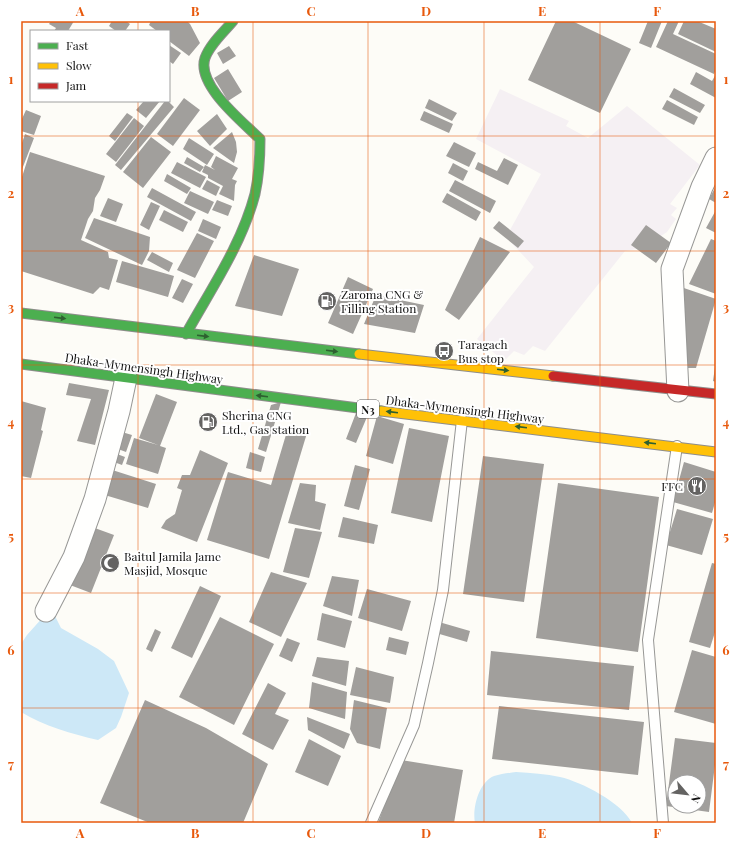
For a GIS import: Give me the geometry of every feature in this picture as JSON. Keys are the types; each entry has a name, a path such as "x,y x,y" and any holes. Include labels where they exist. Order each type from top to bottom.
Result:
{"main road":[{"path":"186,334 239,240 251,211 259,179 260,139 217,96 202,69 204,59 233,21"},
{"path":"21,313 186,334 678,391 716,394"},
{"name":"Dhaka-Mymensingh Highway","path":"21,364 257,396 677,446 716,452"}],"street":[{"path":"678,391 672,269 702,187 716,158"},
{"path":"46,611 74,557 95,499 126,378"}],"lane":[{"path":"371,823 414,726 443,590 462,420"},
{"path":"663,823 648,640 677,446"}],"shaded area":[{"path":"500,89 569,121 566,126 588,138 627,106 700,165 670,204 677,208 671,215 676,219 667,232 643,248 625,251 545,351 533,346 524,355 514,351 504,361 477,339 534,267 506,237 541,174 476,139"}],"water":[{"path":"44,616 55,616 61,628 98,649 114,661 129,693 116,728 98,740 58,729 21,712 21,644"},
{"path":"516,772 555,776 579,783 611,801 627,815 632,823 475,823 474,817 476,803 484,784 494,776"}],"building":[{"path":"51,21 74,21 69,30 55,30 56,28 49,24"},
{"path":"112,21 126,21 130,24 126,30 115,30 109,26"},
{"path":"151,21 187,21 200,43 189,56 170,42 170,30 156,30 149,25"},
{"path":"556,21 572,21 631,49 600,113 528,80"},
{"path":"648,21 662,21 651,48 639,43"},
{"path":"668,21 679,21 673,34 716,54 716,69 714,74 656,47"},
{"path":"684,21 697,21 716,29 716,52 678,34"},
{"path":"170,46 181,53 173,64 170,62"},
{"path":"229,46 236,56 223,64 217,53"},
{"path":"228,69 242,92 228,101 214,78"},
{"path":"696,72 712,81 716,74 716,98 690,84"},
{"path":"674,88 705,105 700,113 669,97"},
{"path":"184,98 200,110 173,146 157,134"},
{"path":"429,99 457,113 452,121 425,108"},
{"path":"667,100 698,117 694,125 662,109"},
{"path":"143,102 159,102 146,118 136,110"},
{"path":"164,102 169,102 174,107 121,170 115,165"},
{"path":"26,110 41,116 34,135 21,131 21,121"},
{"path":"424,111 453,124 449,133 420,120"},
{"path":"127,113 133,117 115,141 109,136"},
{"path":"217,114 227,129 210,146 197,131"},
{"path":"134,118 144,126 116,162 106,154"},
{"path":"232,132 236,142 237,152 234,163 213,148"},
{"path":"25,134 34,138 21,172 21,146"},
{"path":"151,137 171,152 143,188 123,172"},
{"path":"189,138 214,154 207,165 183,149"},
{"path":"454,142 476,153 469,167 446,156"},
{"path":"30,152 105,176 100,190 95,198 93,211 88,219 81,240 108,252 109,258 118,260 109,290 100,287 93,294 21,271 21,180"},
{"path":"216,156 238,168 232,179 237,181 235,185 234,201 219,194 223,186 208,178 208,175 202,172 205,165 215,170 211,167"},
{"path":"187,157 204,167 200,172 184,163"},
{"path":"504,158 518,165 508,185 475,169 478,162 497,171"},
{"path":"177,162 206,177 200,188 171,173"},
{"path":"453,163 468,171 463,181 448,173"},
{"path":"167,174 191,188 187,194 164,181"},
{"path":"207,180 220,187 216,196 202,189"},
{"path":"455,180 496,201 490,213 449,191"},
{"path":"716,186 716,203 709,199"},
{"path":"152,188 196,212 191,221 147,197"},
{"path":"190,191 214,202 208,214 184,203"},
{"path":"447,193 481,212 476,221 442,202"},
{"path":"108,198 123,204 116,222 100,216"},
{"path":"217,200 232,206 228,216 212,210"},
{"path":"151,202 160,206 149,230 140,225"},
{"path":"164,210 188,222 183,232 159,220"},
{"path":"716,210 716,233 706,228"},
{"path":"94,218 150,237 149,251 142,265 85,238"},
{"path":"203,219 221,227 216,239 198,231"},
{"path":"499,221 524,241 518,248 493,228"},
{"path":"646,225 671,243 656,263 631,245"},
{"path":"197,233 214,241 195,278 177,270"},
{"path":"480,237 510,252 459,320 445,310"},
{"path":"711,239 716,241 716,294 689,284"},
{"path":"152,252 173,263 169,272 147,260"},
{"path":"254,255 299,269 282,316 235,306"},
{"path":"122,261 174,276 168,297 116,282"},
{"path":"348,277 373,289 353,334 328,323"},
{"path":"182,279 193,284 183,303 172,298"},
{"path":"678,286 716,299 696,368 684,368"},
{"path":"376,295 424,305 415,333 364,324"},
{"path":"715,367 716,368 716,382 713,381"},
{"path":"69,383 109,390 95,445 77,441 91,399 66,395"},
{"path":"156,394 177,402 160,446 166,448 158,474 126,464 134,438 158,445 139,438"},
{"path":"21,401 46,408 41,430 43,431 31,478 21,476"},
{"path":"281,402 266,452 258,449 271,405"},
{"path":"356,413 367,417 356,443 346,439"},
{"path":"377,416 404,424 393,464 366,456"},
{"path":"288,428 307,433 269,559 207,540 228,472 271,485"},
{"path":"409,428 449,436 432,522 391,513"},
{"path":"115,430 132,435 126,452 110,446"},
{"path":"200,450 228,463 197,542 161,528 166,520 175,514 182,490 177,488 182,475 190,475"},
{"path":"109,451 125,457 122,465 106,459"},
{"path":"250,452 265,457 261,472 246,468"},
{"path":"483,456 544,464 524,602 463,594"},
{"name":"FFC","path":"684,462 716,472 716,499 712,513 673,502"},
{"path":"355,465 370,469 359,510 344,506"},
{"path":"106,468 156,484 148,508 98,493"},
{"path":"300,483 316,485 315,501 326,504 320,530 288,523"},
{"path":"558,483 659,497 638,652 536,638"},
{"path":"677,509 713,519 702,555 666,545"},
{"path":"343,517 378,525 374,544 338,537"},
{"path":"92,527 114,535 91,593 70,585"},
{"path":"295,528 322,532 309,578 283,572"},
{"path":"712,563 716,564 716,629 710,648 689,642"},
{"path":"271,572 307,583 281,637 249,622"},
{"path":"332,576 359,580 352,616 323,606"},
{"path":"200,586 221,596 192,658 171,648"},
{"path":"367,589 411,601 402,631 358,618"},
{"path":"322,613 352,621 345,648 317,640"},
{"path":"220,617 274,644 234,725 179,697"},
{"path":"439,622 470,631 467,642 436,633"},
{"path":"155,629 161,632 152,652 146,649"},
{"path":"389,637 409,642 406,655 386,650"},
{"path":"287,638 300,643 292,662 279,656"},
{"path":"692,650 716,657 716,724 674,712"},
{"path":"491,651 634,666 629,710 487,695"},
{"path":"317,657 349,661 346,686 312,676"},
{"path":"356,667 394,677 390,703 350,695"},
{"path":"312,682 347,692 345,719 309,708"},
{"path":"268,683 286,693 275,714 289,720 273,750 242,734"},
{"path":"145,700 206,728 268,764 243,823 150,823 100,803"},
{"path":"354,700 387,708 380,749 357,743 350,729"},
{"path":"499,706 644,722 638,775 492,759"},
{"path":"307,717 350,734 344,749 308,730"},
{"path":"675,738 716,743 716,757 709,812 707,812 707,774 670,774"},
{"path":"309,739 341,756 328,786 295,772"},
{"path":"401,760 463,770 454,823 378,823"}],"traffic: fast":[{"path":"186,334 234,248 242,231 255,194 260,139 233,113 214,91 207,80 204,69 205,58 210,48 233,21"},
{"path":"21,313 359,354"},
{"path":"21,364 381,411"}],"traffic: slow":[{"path":"359,354 553,376"},
{"path":"381,411 716,452"}],"traffic: jam":[{"path":"553,376 716,394"}],"place":[{"name":"Zaroma CNG & Filling Station","path":"327,301"},
{"name":"Taragach Bus stop","path":"444,351"},
{"name":"Sherina CNG Ltd., Gas station","path":"208,422"},
{"name":"FFC","path":"697,486"},
{"name":"Baitul Jamila Jame Masjid, Mosque","path":"110,563"}]}
